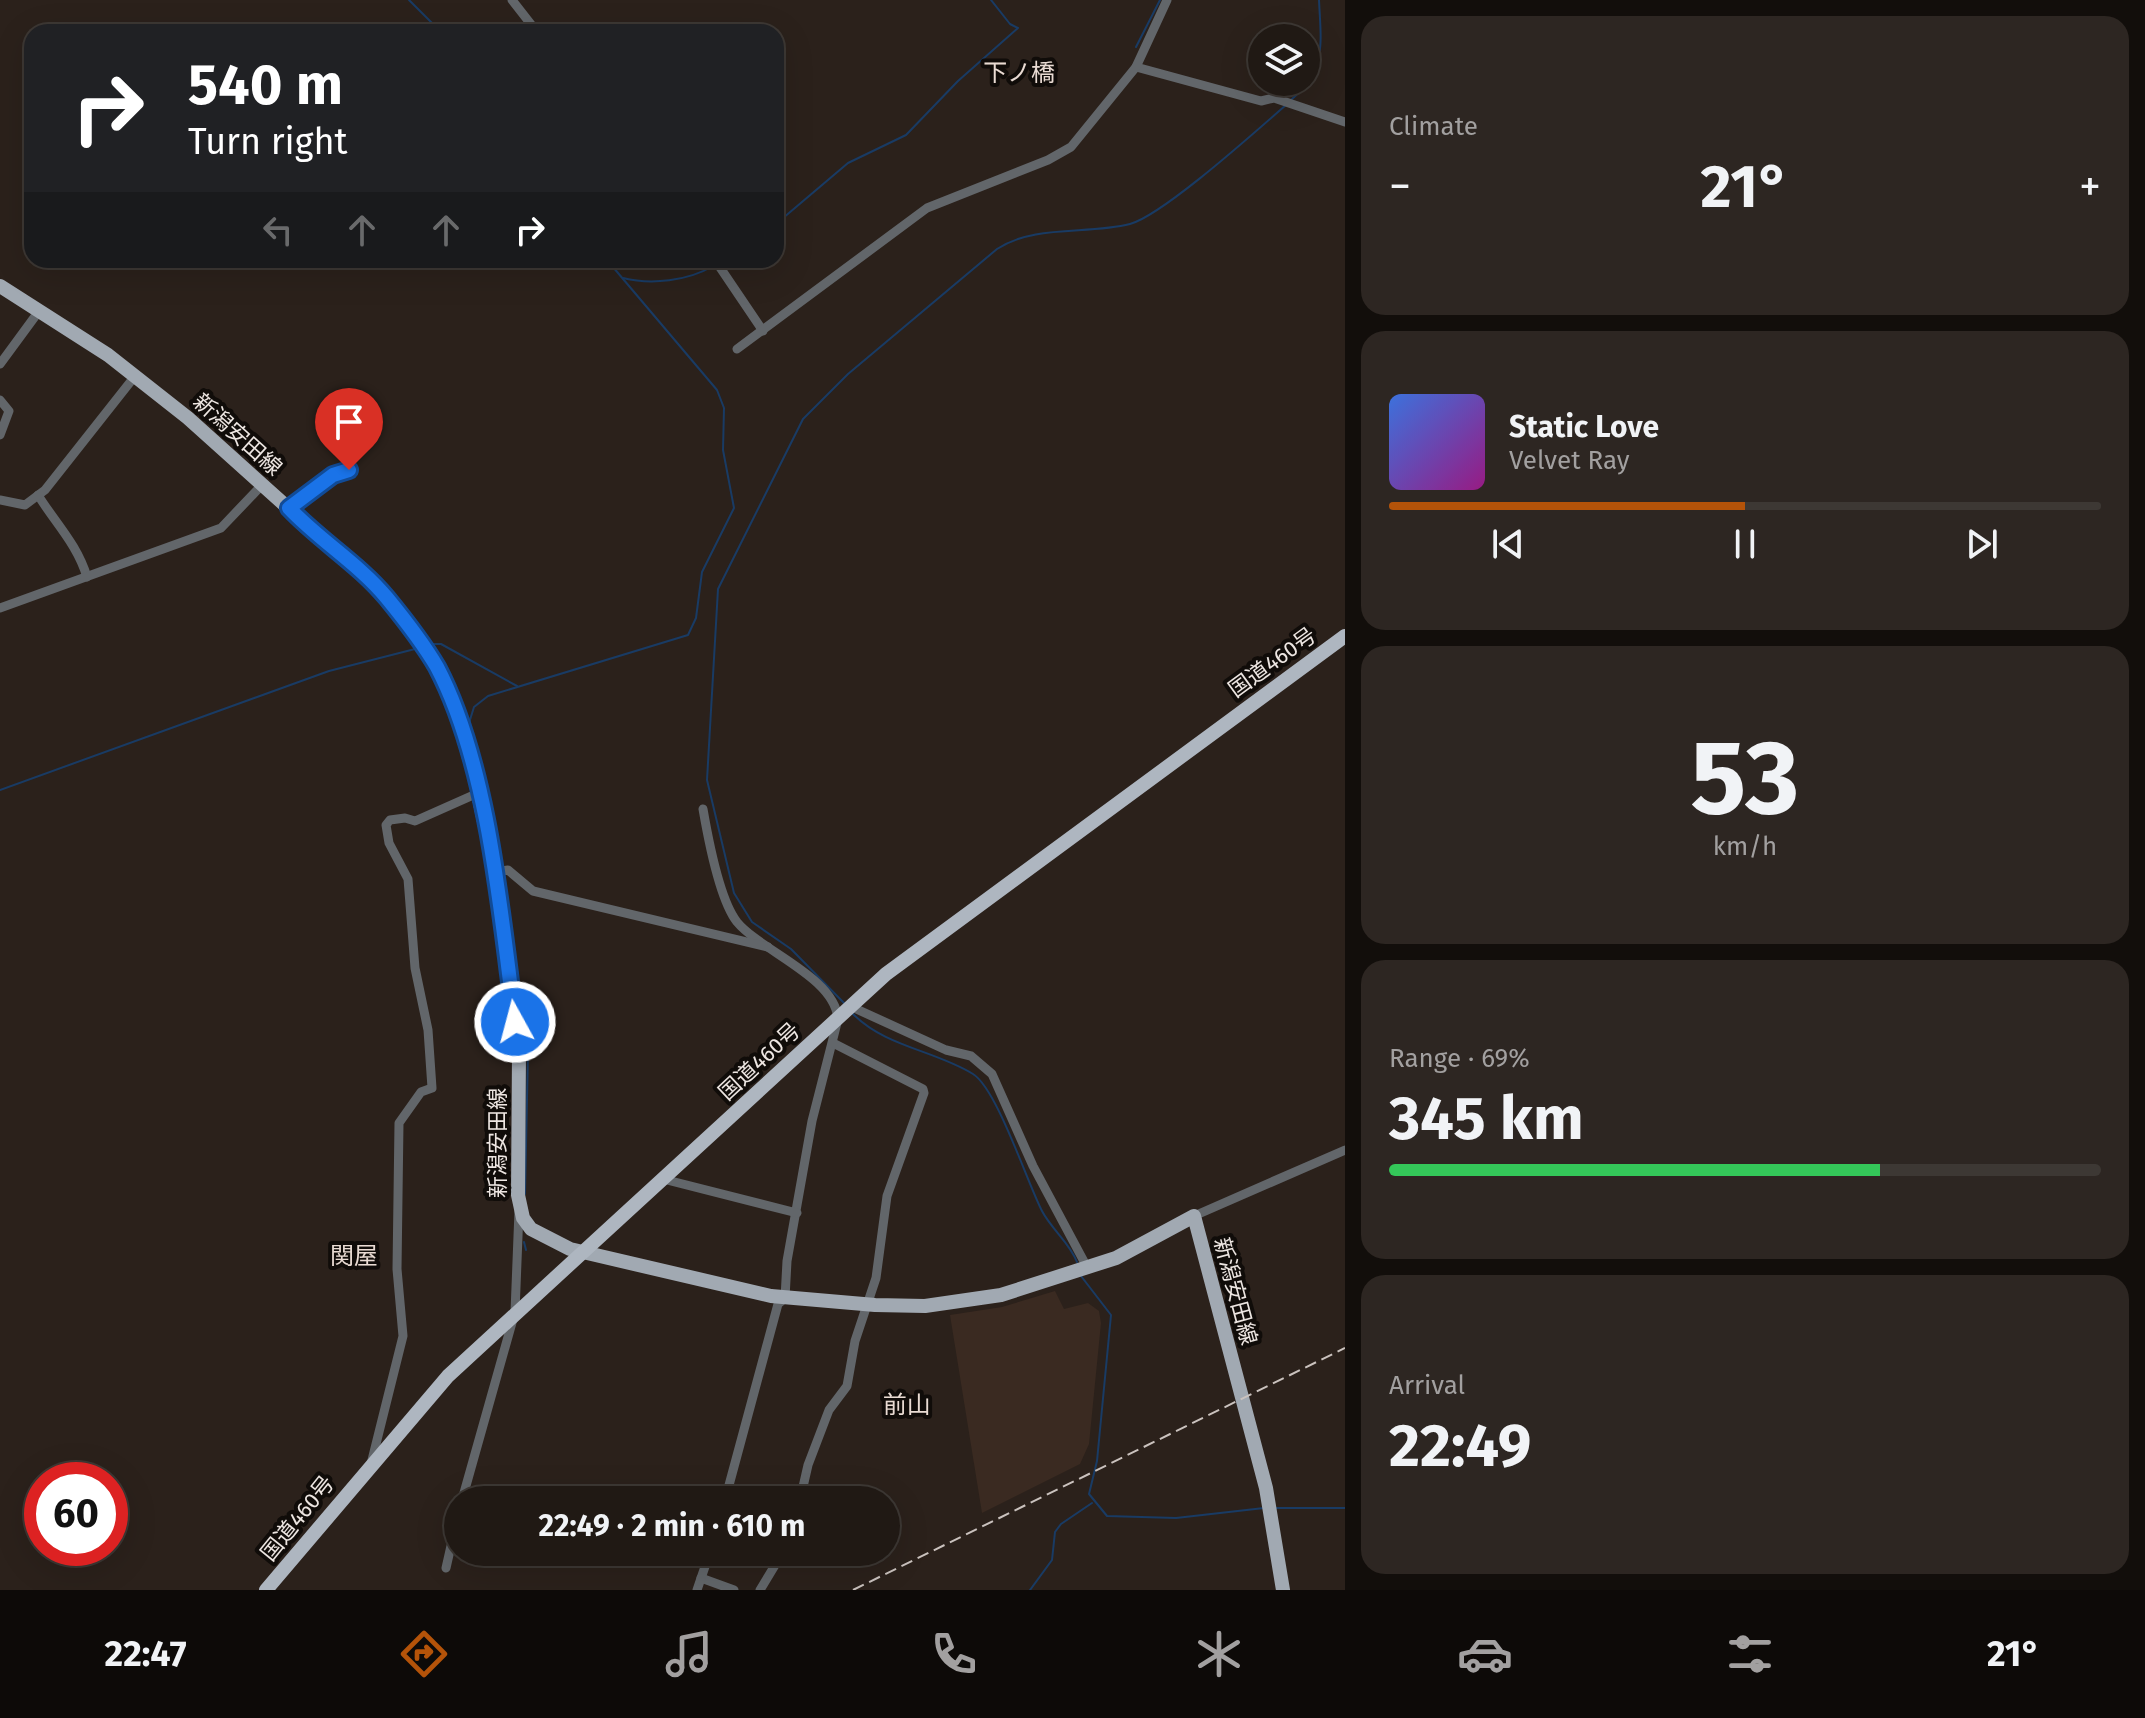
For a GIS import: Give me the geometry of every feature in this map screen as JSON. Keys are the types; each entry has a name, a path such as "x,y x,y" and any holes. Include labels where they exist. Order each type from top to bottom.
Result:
{"highway":[{"name":"国道460号","path":"266,1590 448,1376 886,974 1345,636"}],"main road":[{"name":"新潟安田線","path":"0,286 135,376 385,595 422,644 455,709 495,872 519,1051 519,1208 523,1218 540,1235 570,1249 785,1298 867,1304 961,1303 1069,1275 1088,1269 1194,1216 1270,1508 1283,1590"}],"street":[{"path":"512,0 531,24"},
{"path":"737,349 927,208 1048,160 1071,147 1136,67 1167,0"},
{"path":"1136,67 1261,101 1279,99 1309,113 1345,122"},
{"path":"720,268 763,331"},
{"path":"0,364 39,311"},
{"path":"0,500 25,505 38,495 135,376"},
{"path":"0,400 9,411 0,435"},
{"path":"289,508 333,475 349,470"},
{"path":"0,608 221,528 262,485"},
{"path":"38,495 61,532 70,536 79,550 87,577"},
{"path":"371,1464 403,1336 397,1269 399,1123 421,1092 432,1088 428,1030 415,968 408,879 389,843 386,825 390,820 427,817 478,793"},
{"path":"703,809 727,903 737,922 821,990 837,1012 971,1056 992,1074 1033,1166 1088,1269"},
{"path":"495,872 508,870 533,891 772,948"},
{"path":"729,1486 778,1304 785,1298 787,1261 812,1121 844,1014"},
{"path":"803,1486 829,1410 847,1386 876,1278 887,1196 923,1089 833,1043"},
{"path":"1194,1216 1345,1150"},
{"path":"663,1179 797,1213"},
{"path":"466,1486 515,1312 519,1208"},
{"path":"697,1590 705,1566"},
{"path":"760,1590 775,1566"},
{"path":"701,1578 734,1590"}],"shaded area":[{"path":"1055,1291 1064,1309 1088,1303 1099,1311 1101,1323 1089,1444 1080,1464 982,1513 950,1315 1002,1307"}],"waterway":[{"path":"409,0 433,24"},
{"path":"784,217 848,163 906,135 958,81 1018,28 1010,24 991,0"},
{"path":"1136,47 1160,0"},
{"path":"1291,100 1303,88 1316,66 1321,43 1319,0"},
{"path":"846,1005 791,949 752,922 734,893 707,780 718,589 803,419 848,374 997,249 1028,236 1113,227 1145,217 1209,171 1286,105"},
{"path":"503,868 469,723 474,707 488,696 688,635 696,618 702,572 734,508 723,450 724,408 717,390 614,268"},
{"path":"623,278 669,280 709,268"},
{"path":"430,644 441,644 517,686"},
{"path":"0,790 329,671 415,649"},
{"path":"504,874 528,1052 525,1194"},
{"path":"852,1013 879,1034 958,1066 982,1083 1001,1116 1042,1211 1077,1262"},
{"path":"524,1242 526,1250"},
{"path":"1081,1276 1111,1315 1097,1461 1089,1494 1107,1516 1176,1518 1264,1508"},
{"path":"1030,1590 1052,1560 1055,1532 1061,1524 1092,1503"},
{"path":"1274,1508 1345,1508"}],"railway":[{"path":"853,1590 1345,1348"}],"district":[{"name":"下ノ橋","path":"1019,73"},
{"name":"関屋","path":"354,1256"},
{"name":"前山","path":"907,1405"}],"route":[{"path":"349,470 333,475 289,508 385,595 415,633 446,687 468,752 490,845 515,1022"}]}
